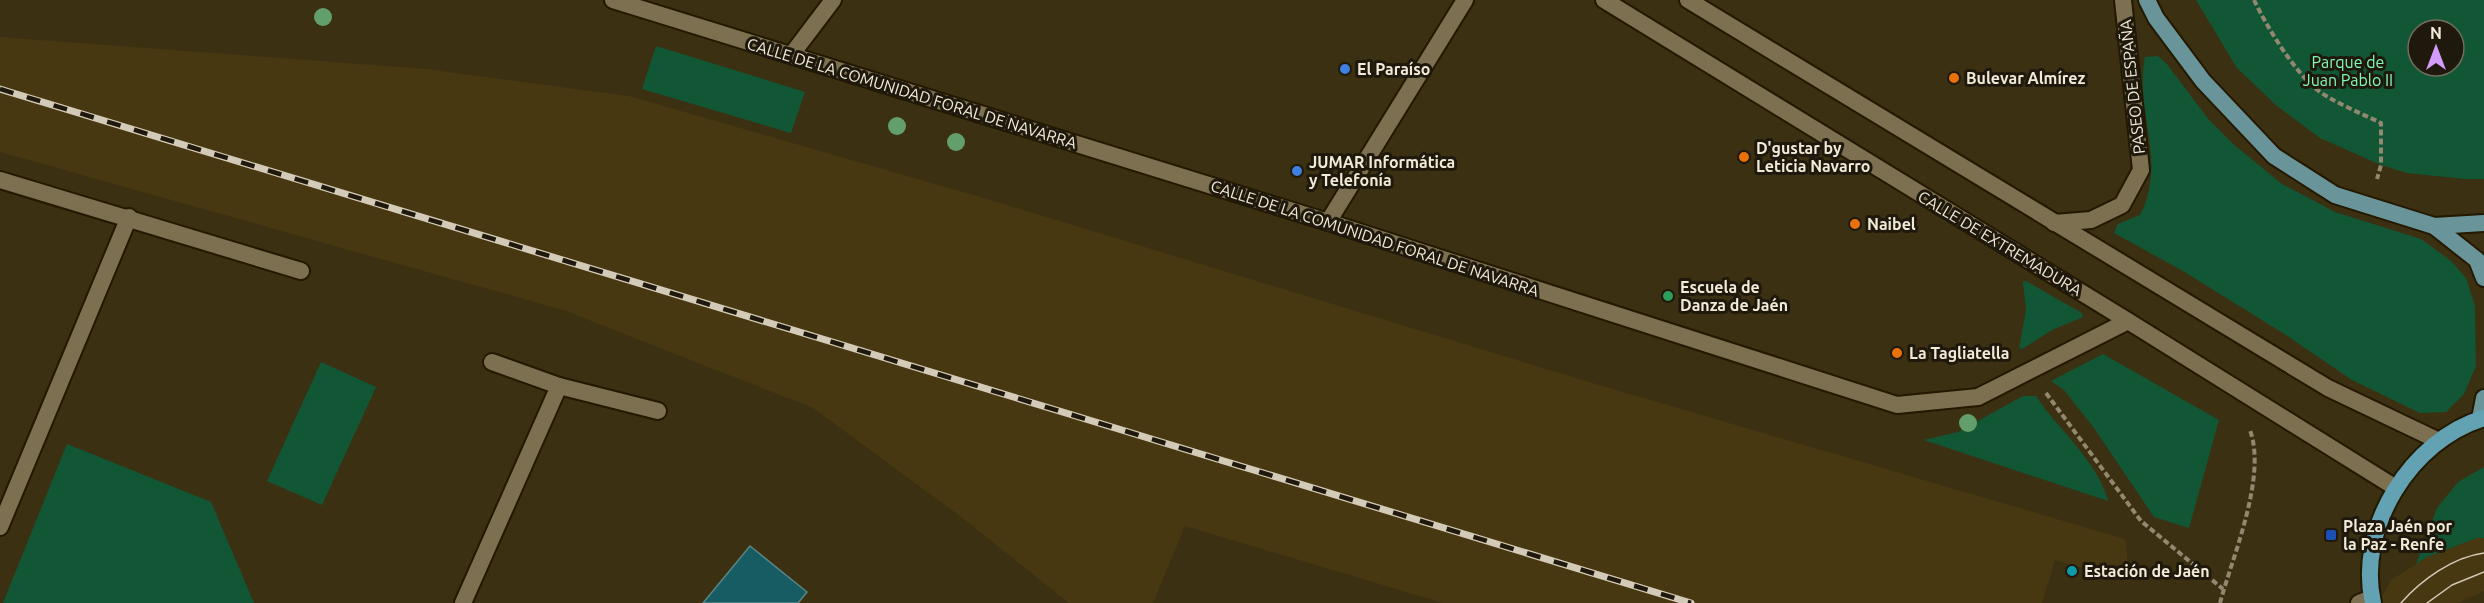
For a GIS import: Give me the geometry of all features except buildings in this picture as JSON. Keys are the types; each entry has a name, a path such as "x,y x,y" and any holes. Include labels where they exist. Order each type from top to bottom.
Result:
{"highway":[{"path":"2368,601 2375,541 2383,513 2396,488 2415,463 2439,441 2482,419"}],"main road":[{"name":"PASEO DE ESPAÑA","path":"2146,0 2156,18 2203,81 2274,156 2336,195 2434,226 2484,224"},
{"name":"PASEO DE ESPAÑA","path":"2434,226 2477,260 2484,278"},
{"path":"2482,419 2484,398"}],"street":[{"name":"CALLE DE LA COMUNIDAD FORAL DE NAVARRA","path":"613,0 1328,222 1897,405 1978,398 2128,321"},
{"path":"792,54 833,0"},
{"path":"1328,222 1466,0"},
{"name":"CALLE DE EXTREMADURA","path":"1604,0 2396,488"},
{"path":"1688,0 2328,388 2439,441"},
{"name":"PASEO DE ESPAÑA","path":"2054,223 2091,220 2122,205 2141,170 2123,0"},
{"path":"0,180 129,217 301,271"},
{"path":"0,527 129,217"},
{"path":"492,362 559,386 658,411"},
{"path":"463,603 559,386"}],"path":[{"path":"2254,0 2263,20 2288,56 2316,88 2381,123 2381,165 2377,179"},
{"path":"2043,389 2140,521 2223,590"},
{"path":"2220,603 2255,480 2254,444 2250,430 2243,422"}],"shaded area":[{"path":"0,37 426,69 629,96 977,196 1589,382 2125,539 2130,582 2055,560 2042,603 1443,603 1185,526 1153,603 1069,603 960,516 813,408 563,310 0,152"},
{"path":"2477,538 2484,538 2484,591 2458,603 2378,603 2391,580 2427,557"}],"green space":[{"name":"Parque de Juan Pablo II","path":"2196,0 2484,0 2484,179 2407,173 2381,165 2320,138 2277,106 2237,68"},
{"path":"656,46 805,92 791,133 642,89"},
{"path":"2158,56 2166,63 2209,120 2233,144 2282,184 2335,212 2421,239 2451,261 2466,278 2475,306 2476,366 2464,394 2446,412 2420,413 2352,380 2286,335 2183,271 2114,233 2118,224 2140,215 2148,195 2151,156 2143,77 2145,57"},
{"path":"2026,281 2082,313 2083,317 2052,330 2022,349 2019,348 2026,310 2023,282"},
{"path":"2103,354 2219,420 2189,528 2154,517 2094,428 2064,390 2051,381"},
{"path":"321,362 376,387 322,505 267,481"},
{"path":"2023,396 2036,396 2095,472 2108,501 1924,440 1958,432"},
{"path":"67,444 211,502 254,603 3,603"},
{"path":"2484,467 2484,538 2477,538 2427,557 2416,564 2437,508 2458,482"}],"water":[{"path":"750,546 807,592 798,603 703,603"}],"tram line":[{"path":"2401,603 2438,571 2461,559 2484,553"},
{"path":"2427,603 2452,585 2484,572"}],"railway":[{"path":"0,89 1691,603"}],"place":[{"name":"El Paraíso","path":"1345,69"},
{"name":"Bulevar Almírez","path":"1954,78"},
{"name":"D'gustar by Leticia Navarro","path":"1744,157"},
{"name":"JUMAR Informática y Telefonía","path":"1297,171"},
{"name":"Naibel","path":"1855,224"},
{"name":"Escuela de Danza de Jaén","path":"1668,296"},
{"name":"La Tagliatella","path":"1897,353"},
{"name":"Plaza Jaén por la Paz - Renfe","path":"2331,535"},
{"name":"Estación de Jaén","path":"2072,571"}]}
